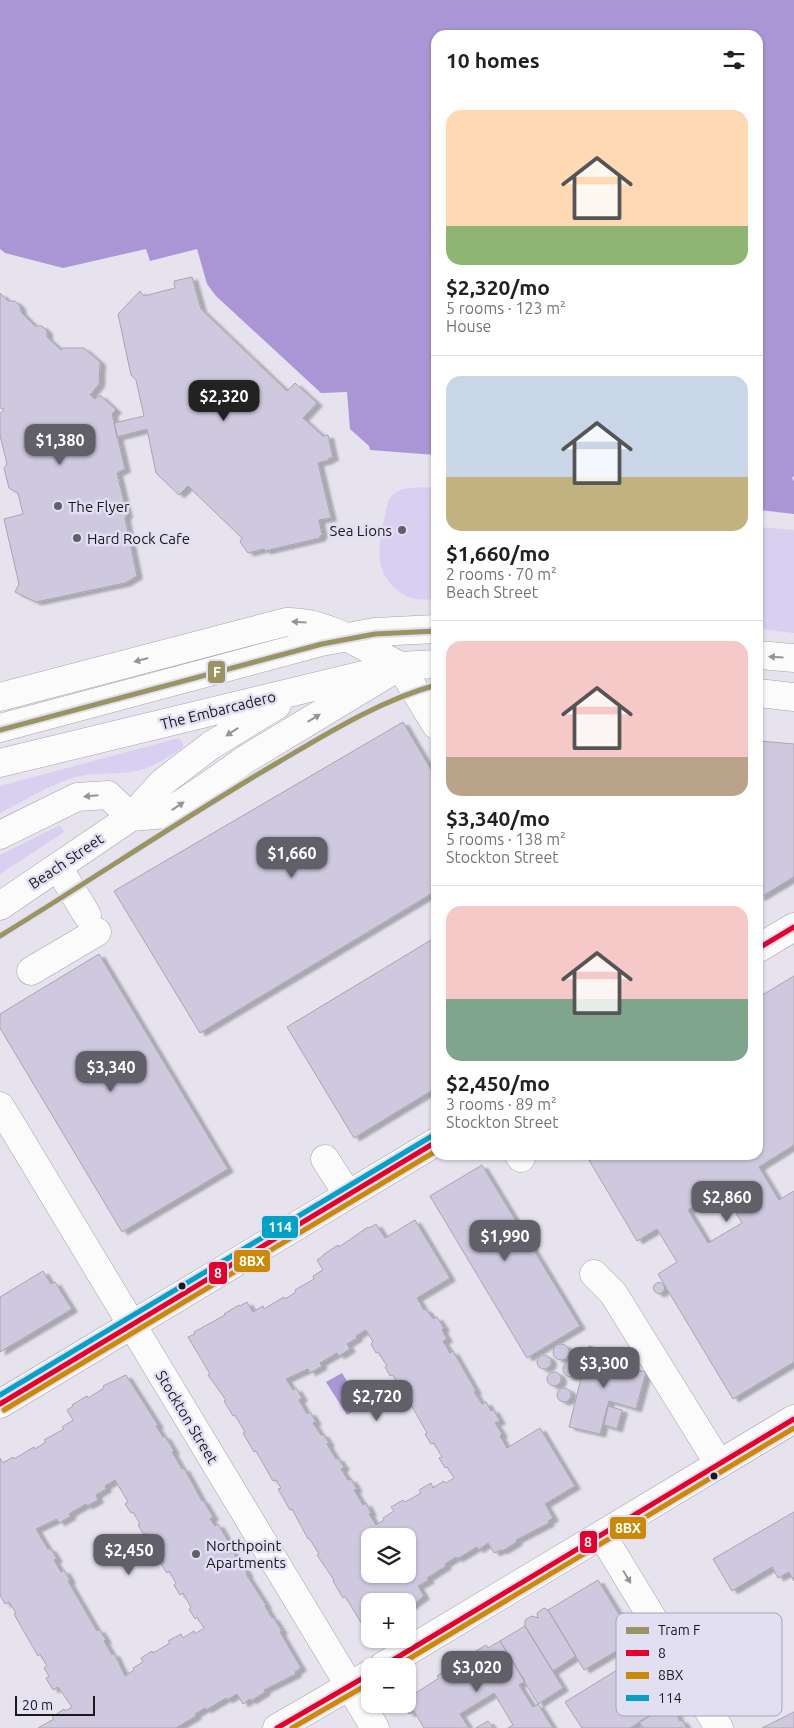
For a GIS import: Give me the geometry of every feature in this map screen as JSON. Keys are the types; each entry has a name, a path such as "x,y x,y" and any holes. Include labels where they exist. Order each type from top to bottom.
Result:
{"street":[{"path":"0,697 286,622 300,621 329,629 400,666 431,717"},
{"path":"0,728 344,637 392,631 431,629"},
{"path":"763,655 794,658"},
{"name":"The Embarcadero","path":"0,764 400,666 431,664"},
{"path":"0,835 77,797 108,795 132,817 166,814 246,759 400,666"},
{"path":"132,817 162,782 210,746 304,689"},
{"path":"763,693 794,697"},
{"name":"Beach Street","path":"0,906 132,817"},
{"path":"31,970 92,924 58,867"},
{"path":"763,946 794,927"},
{"name":"Stockton Street","path":"0,1106 132,1325 360,1680 375,1728"},
{"path":"0,1404 431,1145"},
{"path":"325,1159 348,1195"},
{"path":"594,1274 613,1293 719,1464"},
{"path":"397,1658 794,1419"},
{"path":"602,1535 649,1613"},
{"path":"277,1728 360,1680"},
{"path":"712,1716 719,1728"}],"shaded area":[{"path":"0,0 794,0 794,476 792,478 794,481 794,514 763,510 763,30 431,30 431,455 370,450 369,446 350,429 347,392 321,393 216,296 207,284 197,249 150,261 146,249 63,268 5,253 0,249"},
{"path":"431,487 431,599 423,600 407,596 392,585 381,565 380,554 382,530 390,498 400,490"},
{"path":"763,527 794,530 794,633 763,629"},
{"path":"179,738 183,743 181,749 150,766 136,771 89,775 66,780 0,813 0,786"},
{"path":"60,825 64,832 0,874 0,855"},
{"path":"342,1373 362,1406 347,1415 326,1382"}],"building":[{"path":"192,277 201,309 287,391 295,383 317,403 303,418 323,436 328,435 333,458 318,463 331,518 319,520 322,535 320,538 265,551 264,549 248,553 240,542 242,538 188,486 179,495 156,473 147,429 117,437 114,423 144,416 136,380 131,375 118,314 140,291 144,296 175,288 174,281"},
{"path":"0,293 8,301 15,301 20,306 21,312 35,326 42,326 47,331 47,337 61,350 63,348 84,348 100,362 99,384 90,395 95,399 100,395 116,410 112,414 125,469 117,473 127,514 125,518 137,576 125,583 36,602 15,592 19,584 4,519 23,514 18,493 9,488 4,468 7,464 0,435 0,414 4,409 0,408"},
{"path":"403,722 431,770 431,894 200,1033 114,891"},
{"path":"763,741 794,744 794,877 763,896"},
{"path":"431,940 431,1091 354,1138 287,1027"},
{"path":"99,954 228,1169 122,1232 0,1028 0,1014"},
{"path":"794,976 794,1145 759,1167 779,1200 794,1191 794,1362 733,1399 658,1274 677,1262 657,1229 637,1241 589,1160 763,1160 763,995","holes":["722,1189 742,1223 708,1243 688,1210"]},
{"path":"482,1165 580,1326 527,1358 430,1196"},
{"path":"415,1220 450,1278 417,1298 424,1310 426,1309 433,1319 437,1317 444,1328 442,1330 447,1339 443,1341 450,1353 453,1351 482,1404 486,1402 491,1411 493,1409 500,1421 495,1423 502,1434 500,1436 507,1448 540,1428 575,1486 545,1504 553,1518 548,1521 549,1523 516,1540 517,1542 502,1551 494,1553 488,1543 478,1550 477,1547 457,1559 456,1557 427,1578 429,1580 418,1586 424,1596 416,1602 416,1593 361,1593 361,1623 345,1596 343,1598 292,1509 290,1510 278,1489 281,1488 276,1480 273,1481 256,1451 254,1452 243,1433 245,1432 208,1375 210,1374 188,1337 239,1305 247,1302 253,1312 263,1306 264,1309 284,1297 285,1299 296,1292 295,1290 314,1279 313,1276 323,1270 317,1260 323,1255 376,1224 385,1238","holes":["366,1330 373,1342 371,1344 376,1353 378,1352 387,1366 385,1367 390,1376 393,1375 400,1387 398,1388 403,1398 406,1396 427,1433 425,1434 431,1444 434,1443 442,1457 439,1458 454,1478 446,1483 444,1481 433,1488 431,1483 419,1490 421,1493 391,1507 394,1511 376,1525 369,1514 371,1513 366,1503 363,1505 354,1490 357,1489 351,1479 348,1480 341,1469 344,1467 338,1458 336,1459 327,1444 329,1443 313,1423 316,1422 310,1412 307,1414 299,1400 302,1398 296,1388 293,1390 286,1379 308,1369 310,1373 322,1366 320,1363 337,1353 339,1356 350,1349 347,1344"]},
{"path":"43,1271 51,1284 55,1282 72,1309 0,1352 0,1297"},
{"path":"659,1282 665,1288 659,1294 653,1288"},
{"path":"561,1344 569,1352 561,1360 553,1352"},
{"path":"589,1346 621,1354 618,1365 646,1372 636,1409 609,1401 600,1434 569,1427"},
{"path":"541,1355 547,1355 551,1362 547,1369 541,1369 537,1365 537,1359"},
{"path":"571,1361 579,1369 571,1377 563,1369"},
{"path":"551,1372 557,1372 561,1379 557,1386 551,1386 547,1382 547,1376"},
{"name":"Northpoint Apartments","path":"126,1375 213,1517 210,1519 215,1526 218,1524 228,1541 226,1542 248,1574 246,1574 272,1618 282,1631 280,1632 301,1668 295,1672 296,1674 264,1690 265,1692 251,1701 250,1699 243,1704 237,1694 206,1710 205,1708 176,1728 38,1728 54,1719 52,1717 64,1709 65,1711 72,1707 58,1687 53,1690 46,1678 49,1676 44,1668 47,1666 40,1654 38,1656 9,1602 5,1604 0,1595 0,1458 3,1463 46,1442 44,1440 64,1429 62,1427 73,1420 67,1410 72,1405 87,1396 88,1398 104,1388 103,1386","holes":["115,1480 128,1502 125,1504 131,1513 133,1512 144,1535 146,1533 164,1562 161,1564 167,1573 169,1571 180,1595 183,1593 191,1607 189,1609 204,1628 195,1634 194,1631 183,1638 181,1634 168,1641 170,1643 141,1658 143,1662 125,1676 114,1653 112,1655 104,1641 106,1640 99,1629 97,1631 68,1581 70,1580 64,1570 61,1572 54,1560 57,1559 51,1549 48,1549 36,1529 57,1519 59,1523 71,1516 69,1514 86,1504 87,1506 98,1500 96,1495"]},
{"path":"561,1388 567,1388 571,1395 567,1402 561,1402 557,1398 557,1392"},
{"path":"608,1406 622,1410 617,1429 604,1425"},
{"path":"794,1512 794,1581 789,1572 778,1578 772,1567 732,1591 713,1559"},
{"path":"598,1580 618,1613 616,1613 616,1651 584,1670 548,1610"},
{"path":"544,1608 548,1610 576,1656 553,1671 525,1626 525,1620 532,1616 538,1618 537,1613"},
{"path":"525,1626 563,1688 538,1704 500,1641"},
{"path":"500,1641 525,1681 519,1685 533,1707 538,1704 553,1728 508,1728 513,1725 494,1693 460,1714 469,1728 424,1728 415,1713 416,1693 439,1678 437,1676 447,1670 449,1672 465,1659 466,1662 478,1655 476,1651 486,1645 488,1648"},
{"path":"616,1671 616,1716 650,1716 630,1728 582,1728 565,1702"},
{"path":"794,1712 794,1728 762,1728"},
{"path":"649,1716 677,1716 687,1728 643,1728 639,1722"},
{"path":"488,1721 493,1728 476,1728"}],"tram line":[{"name":"F","path":"0,730 322,644 375,634 431,631"},
{"name":"F","path":"0,936 207,805 315,740 374,709 431,687"},
{"path":"0,934 9,931"}],"transit line":[{"name":"8","path":"763,946 794,927"},
{"name":"114","path":"0,1395 431,1137"},
{"name":"8","path":"0,1404 431,1145"},
{"name":"8BX","path":"4,1410 431,1154"},
{"name":"8","path":"396,1658 794,1419"},
{"name":"8BX","path":"410,1658 794,1428"},
{"name":"8","path":"277,1728 361,1679"},
{"name":"8BX","path":"292,1728 361,1688"}],"place":[{"name":"The Flyer","path":"58,506"},
{"name":"Sea Lions","path":"402,530"},
{"name":"Hard Rock Cafe","path":"77,538"},
{"name":"Northpoint Apartments","path":"196,1554"}]}
